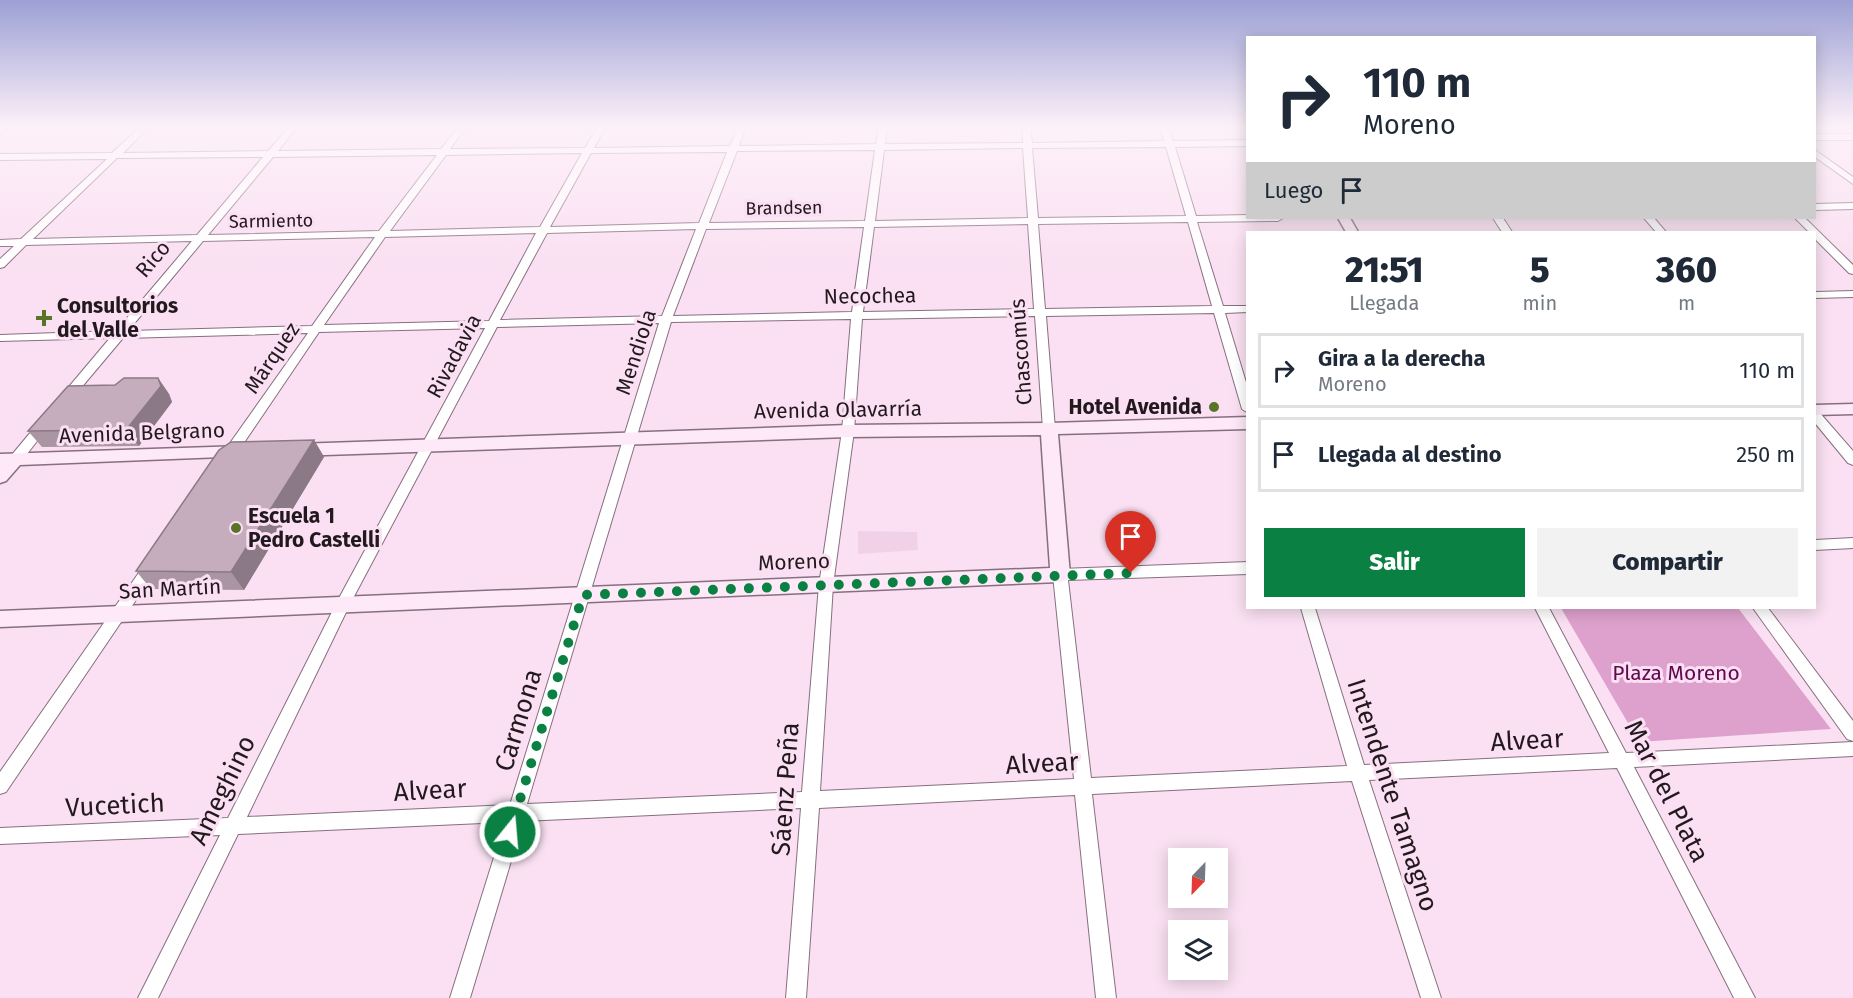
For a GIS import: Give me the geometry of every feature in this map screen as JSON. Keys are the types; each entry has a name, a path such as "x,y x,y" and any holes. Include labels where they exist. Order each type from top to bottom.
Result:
{"main road":[{"path":"1816,410 1853,409"},
{"name":"Avenida Olavarría","path":"429,446 848,431 1048,429 1246,423"},
{"name":"Chascomús","path":"1048,429 1060,575"},
{"path":"278,451 429,446"},
{"name":"Avenida Belgrano","path":"8,460 227,457 254,452"},
{"name":"Rico","path":"0,477 8,460"},
{"name":"Moreno","path":"343,604 1060,575"},
{"name":"San Martín","path":"0,620 343,604"}],"street":[{"path":"0,265 96,173"},
{"name":"Rico","path":"8,460 56,411 255,173"},
{"name":"Márquez","path":"227,457 381,235 429,173"},
{"name":"Rivadavia","path":"343,604 575,173"},
{"name":"Mendiola","path":"583,595 666,319 723,173"},
{"name":"Sáenz Peña","path":"796,998 826,585 848,431 857,315 877,173"},
{"name":"Chascomús","path":"1030,173 1048,429"},
{"path":"1178,173 1246,402"},
{"path":"1816,207 1853,206"},
{"name":"Brandsen","path":"543,230 1246,218"},
{"path":"1650,219 1660,231"},
{"path":"1801,219 1813,231"},
{"name":"Sarmiento","path":"0,243 543,230"},
{"path":"1816,234 1853,271"},
{"path":"1816,296 1853,294"},
{"name":"Necochea","path":"0,338 666,319 1246,309"},
{"path":"1816,416 1853,460"},
{"path":"1816,545 1853,543"},
{"path":"0,786 158,558"},
{"name":"Moreno","path":"1060,575 1246,568"},
{"path":"1060,575 1106,998"},
{"name":"Carmona","path":"460,998 583,595"},
{"name":"Ameghino","path":"148,998 343,604"},
{"name":"Intendente Tamagno","path":"1308,609 1358,774 1431,998"},
{"name":"Mar del Plata","path":"1543,609 1746,998"},
{"path":"1761,609 1853,734"},
{"name":"Alvear","path":"233,825 1853,750"},
{"name":"Vucetich","path":"0,836 233,825"}],"shaded area":[{"path":"858,531 917,532 918,550 858,554"}],"green space":[{"name":"Plaza Moreno","path":"1562,609 1739,609 1831,729 1639,742"}],"building":[{"path":"124,378 158,378 161,386 126,430 28,431 68,386 115,385"},
{"name":"Escuela 1 Pedro Castelli","path":"314,440 231,572 136,571 219,450 231,442"}],"place":[{"name":"Consultorios del Valle","path":"44,318"},
{"name":"Hotel Avenida","path":"1214,407"},
{"name":"Escuela 1 Pedro Castelli","path":"236,528"}],"route":[{"path":"510,832 583,595 1131,573"}]}
